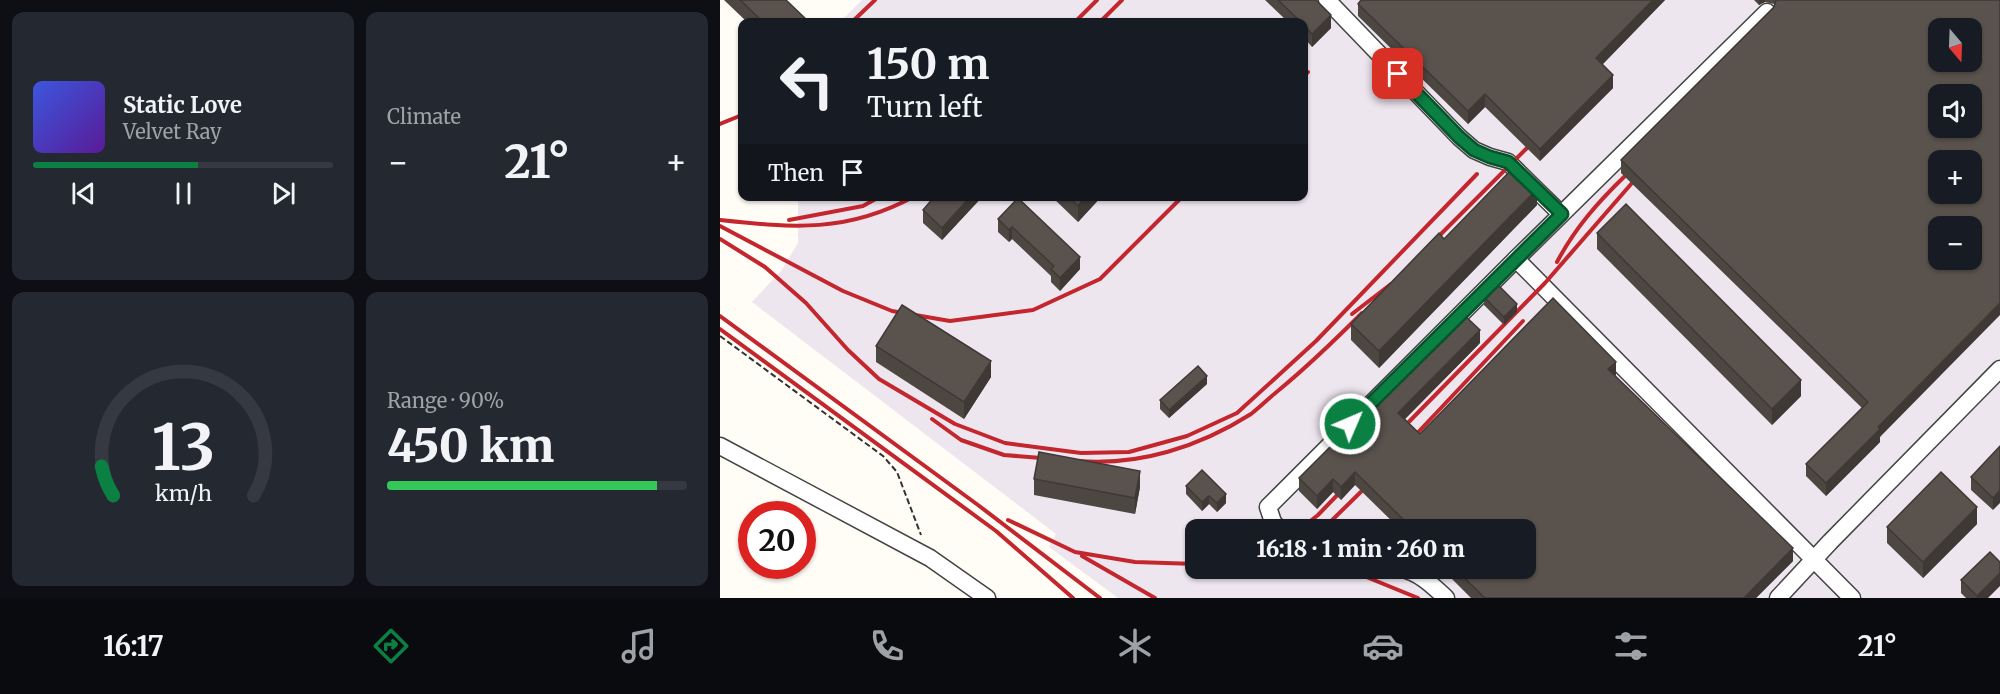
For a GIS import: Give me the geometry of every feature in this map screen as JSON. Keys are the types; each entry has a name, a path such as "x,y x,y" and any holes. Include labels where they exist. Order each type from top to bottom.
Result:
{"street":[{"path":"1327,0 1459,137 1474,150 1508,162 1562,214"},
{"path":"1272,519 1268,507 1767,12"},
{"path":"1516,259 1852,598"},
{"path":"1778,598 2000,369"},
{"path":"720,446 930,558 987,598"},
{"path":"1426,579 1446,598"}],"path":[{"path":"720,336 883,456 897,472 930,558"}],"shaded area":[{"path":"862,0 2000,0 2000,598 1118,598 1049,547 1056,534 752,302 781,271 798,243 798,201 1308,201 1308,18 844,18"}],"building":[{"path":"740,0 786,0 805,18 759,18"},
{"path":"1278,0 1316,0 1331,15 1312,34 1308,30 1308,18 1297,18"},
{"path":"1361,0 1653,0 1596,58 1613,75 1540,149 1485,94 1468,111 1358,4"},
{"path":"1776,0 2000,0 2000,303 1826,483 1806,464 1868,402 1621,160 1774,7"},
{"path":"1514,167 1537,189 1379,351 1351,324 1439,233 1444,239"},
{"path":"931,201 966,201 942,228 923,210"},
{"path":"1015,201 1021,201 1080,257 1060,278 1051,269 1054,266 1012,227 1009,230 998,219"},
{"path":"1626,204 1801,380 1772,409 1597,233"},
{"path":"1497,284 1517,304 1504,317 1484,297"},
{"path":"1553,298 1616,362 1608,369 1793,548 1744,598 1485,598 1465,579 1536,579 1536,519 1403,519 1355,472 1341,487 1333,479 1317,496 1299,478 1463,314 1480,330 1398,413 1420,434"},
{"path":"902,305 991,361 964,402 876,346"},
{"path":"1198,366 1207,376 1169,410 1160,400"},
{"path":"2000,446 2000,490 1993,498 1971,477"},
{"path":"1039,452 1140,471 1135,498 1034,479"},
{"path":"1202,470 1226,494 1217,503 1209,496 1202,502 1186,486"},
{"path":"1941,472 1977,507 1923,562 1887,527"},
{"path":"1990,552 2000,562 2000,573 1977,596 1961,580"}],"railway":[{"path":"856,18 875,0"},
{"path":"1079,18 1097,0"},
{"path":"1104,18 1122,0"},
{"path":"720,124 738,117"},
{"path":"1428,247 1527,148"},
{"path":"720,239 765,267 806,303 848,350 879,379 955,424 1005,443 1081,453 1129,452 1187,436 1237,413 1316,341 1477,174"},
{"path":"1557,262 1571,238 1588,216 1625,176"},
{"path":"1398,433 1545,283 1632,183"},
{"path":"789,220 863,206 872,201"},
{"path":"720,220 772,225 820,225 866,216 905,201"},
{"path":"720,226 843,291 892,311 950,321 1033,310 1100,279 1178,201"},
{"path":"1352,314 1391,284"},
{"path":"1078,461 1123,460 1168,452 1231,426 1251,414 1290,381 1362,313"},
{"path":"720,316 978,505 1100,598"},
{"path":"1407,444 1523,321"},
{"path":"720,329 996,531 1073,598"},
{"path":"932,419 961,440 1004,455 1054,459"},
{"path":"1333,519 1374,479"},
{"path":"1313,519 1347,485"},
{"path":"1008,520 1075,552 1135,562 1185,564"},
{"path":"1082,556 1155,598"},
{"path":"1371,579 1418,598"}],"route":[{"path":"1350,424 1562,214 1508,162 1474,150 1398,74"}]}
